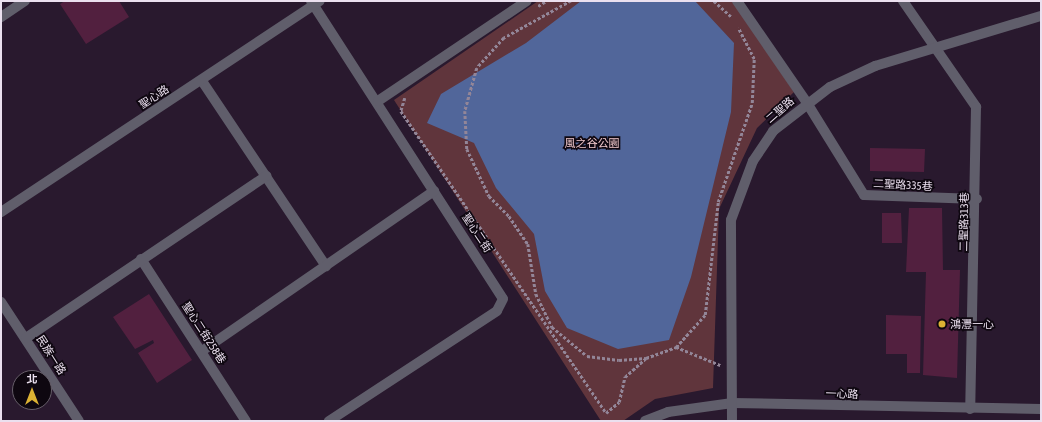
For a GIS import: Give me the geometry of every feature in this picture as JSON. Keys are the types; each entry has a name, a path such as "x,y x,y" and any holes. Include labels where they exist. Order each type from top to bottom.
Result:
{"street":[{"path":"1,17 25,1"},
{"path":"737,1 807,103"},
{"name":"二聖路313巷","path":"903,1 938,47 976,107 977,199 970,409"},
{"name":"聖心路","path":"1,212 202,81 315,2"},
{"name":"聖心二街","path":"315,2 434,191 502,293 501,305 329,421"},
{"path":"378,101 530,5"},
{"name":"二聖路","path":"732,421 731,220 753,161 773,131 830,86 875,66 1041,16"},
{"path":"202,81 326,266"},
{"name":"二聖路335巷","path":"807,103 864,194 977,199"},
{"path":"26,338 266,176"},
{"path":"202,351 434,191"},
{"name":"聖心二街258巷","path":"141,259 246,421"},
{"name":"民族一路","path":"1,302 79,421"},
{"name":"一心路","path":"645,421 668,412 732,403 1041,410"}],"path":[{"path":"530,5 546,1"},
{"path":"570,1 504,38 477,68 465,111 467,149 489,196 509,216 528,244 536,294 552,327 587,356 619,360 646,358 676,347 705,315 718,202 752,102 754,59 734,19 714,1"},
{"path":"407,90 401,111 606,413 619,402 625,377 646,358"},
{"path":"676,347 731,369"}],"green space":[{"name":"風之谷公園","path":"538,1 732,1 794,92 757,128 719,209 713,388 655,399 623,421 601,421 394,100"}],"water":[{"name":"風之谷公園","path":"581,1 695,1 734,43 731,112 691,277 669,340 618,349 567,328 545,291 534,234 496,188 474,143 427,123 441,94 526,43"}],"building":[{"path":"65,1 119,1 129,17 86,44 60,4"},
{"path":"870,148 925,149 924,172 870,171"},
{"name":"鴻灃一心","path":"909,208 942,208 943,270 960,270 957,378 923,375 926,272 906,272"},
{"path":"882,213 901,213 902,243 882,243"},
{"path":"149,294 192,360 157,383 138,353 154,343 153,340 135,349 113,317"},
{"path":"886,315 921,316 920,373 907,373 907,354 886,354"}],"place":[{"name":"鴻灃一心","path":"942,324"}]}
